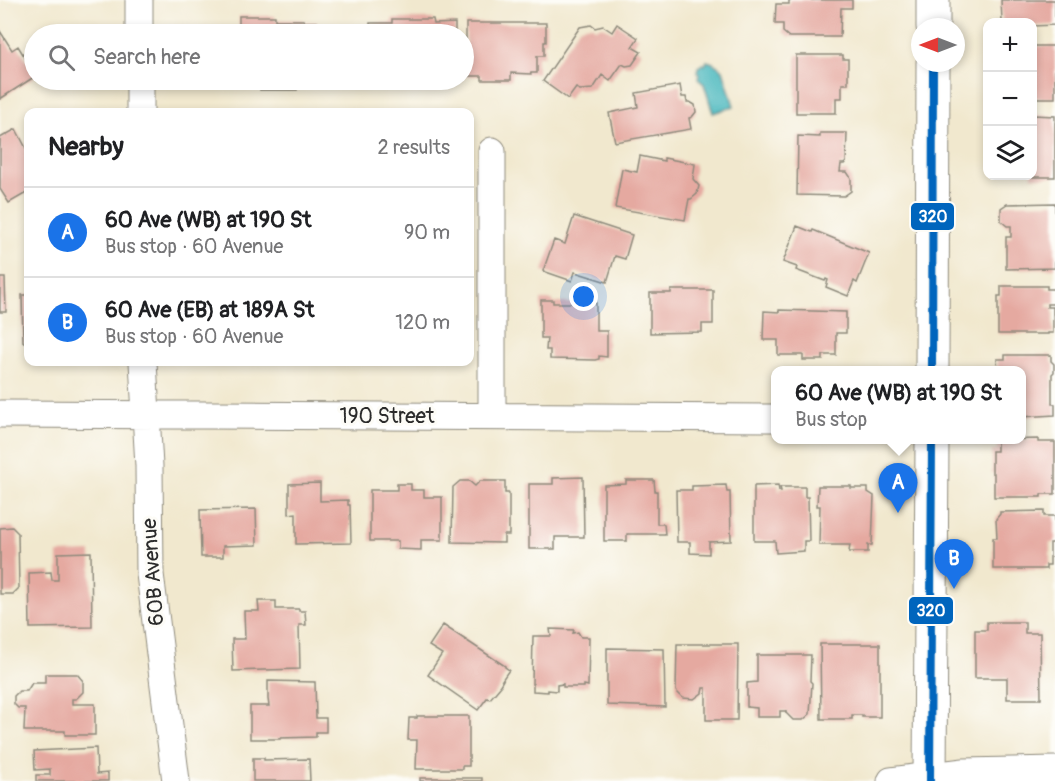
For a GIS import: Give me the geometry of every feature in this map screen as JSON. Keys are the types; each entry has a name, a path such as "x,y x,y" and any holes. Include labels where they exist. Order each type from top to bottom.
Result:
{"street":[{"path":"139,0 140,24"},
{"path":"933,0 933,18"},
{"path":"932,366 933,72"},
{"path":"140,90 140,108"},
{"path":"492,151 492,416"},
{"name":"60B Avenue","path":"143,366 150,574 176,781"},
{"name":"190 Street","path":"0,414 771,418"},
{"path":"930,778 932,444"},
{"path":"891,781 930,778 964,771 1055,770"}],"water":[{"path":"707,61 723,70 734,106 713,113 704,84 698,79 697,72 698,67 705,65"}],"building":[{"path":"789,0 852,0 852,8 841,8 840,37 789,37 783,32 783,24 775,24 776,4 789,4"},
{"path":"1001,0 1055,0 1055,25 1037,26 1037,18 1002,18"},
{"path":"239,16 275,16 275,20 317,22 317,24 239,24"},
{"path":"392,19 433,19 434,24 370,24 392,23"},
{"path":"546,23 544,56 537,56 537,73 511,73 511,80 482,80 482,76 474,76 474,24 466,24"},
{"path":"617,24 638,38 632,47 641,52 632,65 622,64 610,81 602,75 593,89 576,88 568,99 543,81 580,27 603,26 612,32"},
{"path":"0,31 12,50 18,46 24,56 24,83 0,99"},
{"path":"1037,46 1055,46 1055,98 1037,98"},
{"path":"796,55 843,55 843,59 848,59 848,84 842,84 842,98 836,98 836,113 796,113"},
{"path":"680,85 682,97 686,97 687,102 695,105 696,112 689,118 691,129 615,142 609,113 638,107 636,93"},
{"path":"1037,115 1055,116 1055,177 1037,177"},
{"path":"16,129 24,144 24,194 9,203 0,189 0,138"},
{"path":"820,133 847,133 846,162 841,164 840,172 847,172 851,178 851,191 844,196 797,195 798,136 820,137"},
{"path":"640,156 695,164 693,179 699,186 697,194 689,199 685,220 615,208 622,169 637,172"},
{"path":"1055,203 1055,268 1006,269 1006,237 1011,237 1011,226 1001,221 1001,208 1007,204"},
{"path":"574,216 632,235 625,259 615,256 607,282 575,272 572,281 543,271 554,240 565,244"},
{"path":"797,226 812,232 813,230 869,253 857,283 854,281 848,296 826,287 828,280 825,281 796,270 797,267 783,262"},
{"path":"0,278 5,278 6,312 0,312"},
{"path":"1001,286 1047,286 1047,289 1055,289 1055,304 1047,304 1047,307 1053,307 1053,333 998,334 998,296 1001,296"},
{"path":"671,290 713,290 713,324 702,324 702,332 650,333 650,293 671,293"},
{"path":"22,295 24,295 24,342"},
{"path":"541,300 553,300 553,303 596,303 596,331 607,331 607,357 599,356 599,359 595,360 550,359 550,350 546,350 547,338 541,338"},
{"path":"779,310 846,312 846,333 836,333 836,355 823,355 823,360 803,360 803,355 778,355 778,340 763,340 764,311 779,312"},
{"path":"1005,355 1051,355 1051,361 1054,364 1052,404 1055,404 1055,415 1026,417 1026,366 998,366 997,359 1005,359"},
{"path":"1026,439 1055,442 1055,494 1041,494 1041,497 994,497 992,451 997,451 997,444 1026,444"},
{"path":"583,477 584,537 555,537 555,549 529,549 529,484 553,484 553,478"},
{"path":"626,480 654,480 655,491 657,491 657,524 664,524 665,534 627,534 627,541 604,541 604,485 626,484"},
{"path":"460,481 469,481 475,486 480,481 505,481 505,493 509,493 509,535 504,535 504,543 452,542 453,487"},
{"path":"320,483 320,501 348,500 351,543 296,544 296,513 289,514 289,484"},
{"path":"397,484 411,484 411,490 424,490 424,497 442,497 442,540 421,540 421,550 398,549 398,541 370,541 370,490 397,490"},
{"path":"726,485 727,492 730,492 731,541 709,542 709,554 690,553 690,542 677,542 676,490 692,490 692,486"},
{"path":"778,485 779,491 781,491 780,487 805,487 805,497 808,497 809,541 804,541 804,551 776,553 775,541 754,541 754,486"},
{"path":"818,486 868,488 868,492 874,496 872,545 868,545 868,552 849,552 850,545 819,545"},
{"path":"256,509 257,545 223,546 223,557 201,557 200,510"},
{"path":"1044,511 1044,516 1055,516 1055,543 1050,543 1050,565 1046,565 1046,569 993,569 993,538 997,538 996,519 1000,512"},
{"path":"12,527 18,533 19,588 13,594 0,594 0,528"},
{"path":"91,552 92,627 30,628 29,573 51,572 52,580 58,580 58,553"},
{"path":"258,601 276,601 276,609 305,611 306,625 299,625 300,669 233,671 232,639 245,639 244,611 259,611"},
{"path":"987,622 1025,622 1025,633 1040,633 1041,699 1007,699 1007,678 975,678 975,630 987,630"},
{"path":"443,625 509,670 501,686 490,699 487,698 478,710 428,675 442,654 429,646"},
{"path":"550,629 574,630 573,633 578,632 581,637 589,637 588,686 563,687 563,684 557,685 557,691 533,691 533,636 551,636"},
{"path":"677,644 738,644 737,720 706,720 706,688 703,688 702,693 694,699 683,698 676,691"},
{"path":"820,644 880,644 880,717 852,715 852,719 821,719"},
{"path":"607,648 664,649 665,707 607,705"},
{"path":"757,655 811,655 810,714 803,720 793,720 786,711 780,711 780,717 757,717 757,708 747,707 747,683 757,682"},
{"path":"45,674 77,674 83,681 83,692 76,699 72,699 72,704 95,704 95,735 65,735 65,731 24,731 25,708 18,708 14,704 14,696 19,691 27,691 32,683 45,683"},
{"path":"268,681 315,682 316,718 326,718 326,732 316,732 316,737 250,739 250,706 269,706"},
{"path":"417,716 469,716 469,766 462,766 462,769 416,769 417,740 408,740 409,718 417,718"},
{"path":"96,748 97,774 108,773 108,781 36,781 36,775 50,775 50,769 35,770 34,751"},
{"path":"253,758 264,758 264,760 309,759 310,781 253,781"},
{"path":"420,778 482,778 482,781 420,781"}],"transit line":[{"name":"320","path":"932,366 933,72"},
{"name":"320","path":"930,781 932,444"}],"place":[{"name":"60 Ave (WB) at 190 St","path":"898,513"},
{"name":"60 Ave (EB) at 189A St","path":"954,589"}]}
